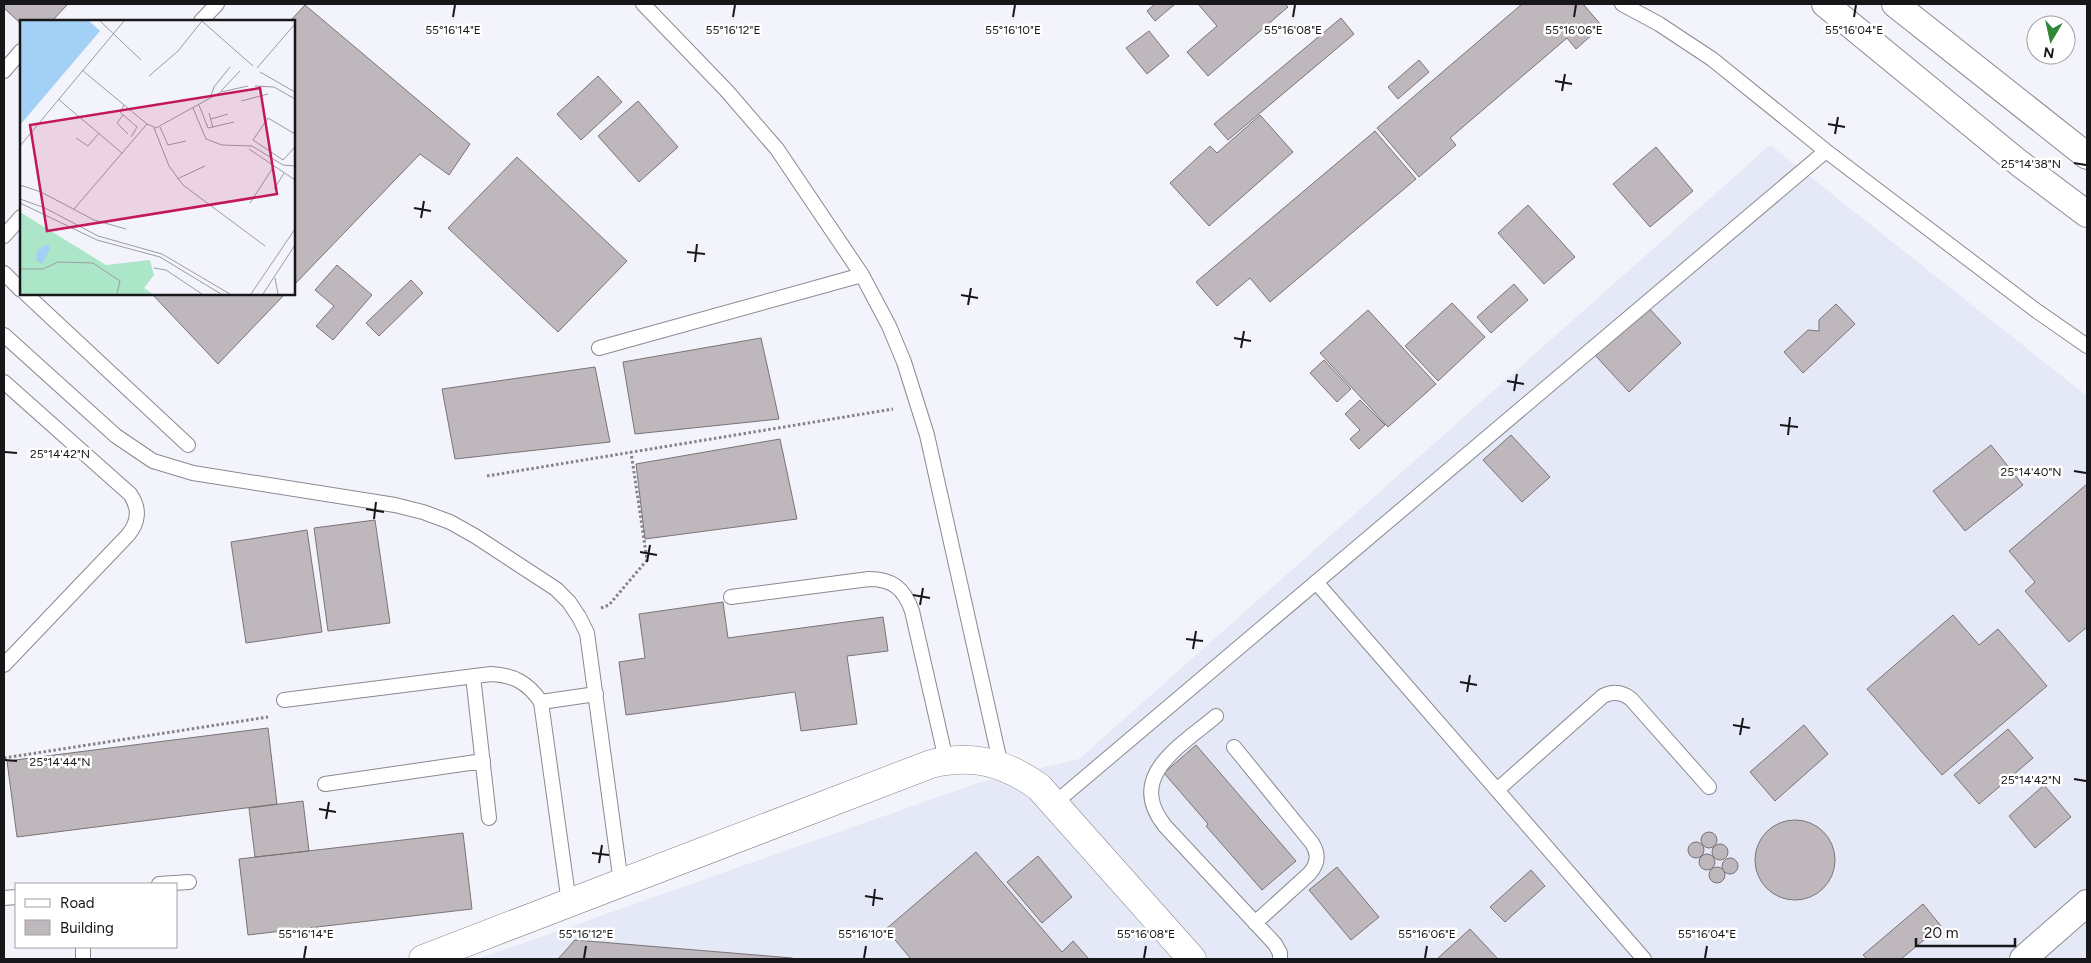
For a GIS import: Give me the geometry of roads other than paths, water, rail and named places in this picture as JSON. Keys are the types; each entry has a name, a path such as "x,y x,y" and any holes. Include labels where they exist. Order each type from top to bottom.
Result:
{"street":[{"path":"1825,4 2019,163 2087,214"},
{"path":"1895,4 2087,156"},
{"path":"423,959 457,952 569,904 931,764 946,760 983,761 1001,766 1021,774 1039,787 1192,959"},
{"path":"2023,959 2087,902"}],"lane":[{"path":"202,20 217,4"},
{"path":"643,4 726,90 777,149 862,275 889,326 919,404 1001,766"},
{"path":"1622,4 1659,24 1712,59 1826,151 2034,309 2087,346"},
{"path":"4,71 20,52"},
{"path":"1054,803 1826,151"},
{"path":"4,236 20,218"},
{"path":"4,274 20,289"},
{"path":"599,348 862,275"},
{"path":"27,295 188,445"},
{"path":"4,335 116,436 153,461 193,473 395,505 423,512 450,522 475,536 556,589 569,602 587,634 621,884"},
{"path":"4,382 130,494 136,502 138,511 134,528 128,535 4,666"},
{"path":"731,597 869,580 880,579 892,582 908,599 912,611 946,760"},
{"path":"1316,582 1644,959"},
{"path":"284,700 473,676 506,675 520,681 532,690 541,702 569,904"},
{"path":"473,676 490,818"},
{"path":"1497,790 1603,696 1615,693 1626,695 1631,699 1709,787"},
{"path":"541,702 596,694"},
{"path":"1216,716 1155,771 1152,783 1152,800 1158,817 1165,826 1275,944 1280,953 1280,959"},
{"path":"1234,747 1312,843 1318,856 1314,868 1309,874 1255,923"},
{"path":"325,784 483,761"},
{"path":"174,883 190,882"}]}
